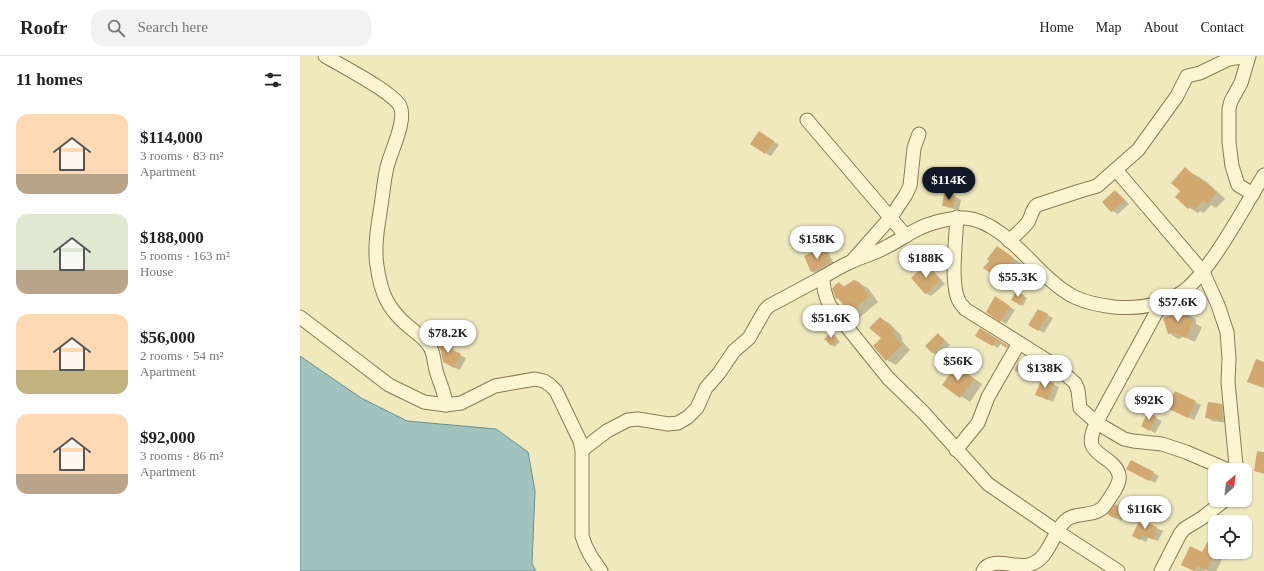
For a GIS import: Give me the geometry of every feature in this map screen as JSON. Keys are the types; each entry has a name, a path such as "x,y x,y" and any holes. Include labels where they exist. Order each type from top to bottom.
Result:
{"street":[{"path":"325,56 390,95 400,106 402,122 388,167 379,222 376,247 376,264 382,291 390,308 431,348 435,369 444,390 446,405"},
{"path":"1009,241 1026,224 1033,208 1037,205 1097,186 1138,150 1177,96 1187,76 1200,74 1229,59 1248,56 1241,83 1231,101 1229,109 1229,142 1232,166 1238,185 1253,194"},
{"path":"807,120 906,236"},
{"path":"852,261 900,205 910,186 913,152 919,134"},
{"path":"1116,170 1203,272 1218,305 1227,332 1229,358 1228,382 1236,463"},
{"path":"582,450 608,431 628,420 638,419 668,424 678,423 688,417 697,408 706,388 719,373 734,351 750,338 765,310 769,306 852,261 885,248 926,226 956,218 967,218 991,226 1009,241 1058,288 1074,298 1089,303 1128,308 1146,307 1164,302 1181,293 1203,272 1228,236 1264,175"},
{"path":"956,218 954,272 959,302 965,309 1056,366 1075,383 1078,390 1080,408 1097,423 1124,439 1162,444 1212,463"},
{"path":"823,276 825,297 830,306 888,378 924,413 956,450 994,488 1058,532 1102,567 1118,571"},
{"path":"982,571 985,566 991,564 1019,566 1037,562 1045,554 1067,519 1099,510 1104,506 1117,486 1120,474 1118,468 1113,463 1096,452 1092,446 1091,440 1097,423 1156,313 1164,302"},
{"path":"300,317 390,385 424,402 446,405 461,403 495,386 535,379 550,384 556,391 580,441 582,450 582,536 584,545 601,571"},
{"path":"956,450 978,423 988,397 1019,343"},
{"path":"1161,571 1184,528 1202,518 1215,507"}],"water":[{"path":"300,356 361,398 407,421 496,429 528,452 535,491 532,564 536,571 300,571"}],"building":[{"path":"759,131 774,141 765,154 750,144"},
{"path":"1185,167 1197,178 1198,176 1217,193 1207,204 1203,200 1195,209 1191,206 1188,209 1175,197 1180,191 1171,183"},
{"path":"1115,190 1124,200 1111,212 1102,202"},
{"path":"944,194 955,195 954,207 942,206"},
{"path":"997,246 1014,258 999,279 983,268 989,261 987,259"},
{"path":"823,247 830,263 811,272 804,256"},
{"path":"926,264 940,280 925,294 911,278"},
{"path":"854,280 859,282 869,296 850,313 838,298 836,299 832,289 839,282 843,287"},
{"path":"1016,291 1025,296 1020,305 1011,300"},
{"path":"995,296 1010,306 1000,322 986,312"},
{"path":"1175,306 1188,313 1188,318 1193,321 1186,338 1174,333 1168,334 1163,318 1171,315"},
{"path":"1038,309 1048,314 1038,331 1028,325"},
{"path":"880,317 893,329 894,336 902,345 886,361 873,346 881,338 869,328"},
{"path":"980,328 1008,346 1007,348 996,341 992,346 975,336"},
{"path":"832,332 838,340 831,346 824,339"},
{"path":"938,333 945,341 932,353 925,346"},
{"path":"440,339 449,344 448,347 461,354 454,368 443,362 441,351 437,344"},
{"path":"1256,359 1264,362 1264,388 1247,382"},
{"path":"956,366 974,379 960,398 942,385"},
{"path":"1042,378 1054,383 1048,400 1035,395"},
{"path":"1175,391 1196,401 1188,418 1167,408"},
{"path":"1208,402 1222,404 1222,420 1205,418"},
{"path":"1148,412 1157,417 1149,431 1141,426"},
{"path":"1257,451 1264,452 1264,473 1254,471"},
{"path":"1131,460 1154,472 1149,481 1126,469"},
{"path":"1120,501 1142,511 1139,518 1121,510 1116,519 1107,514 1115,504 1118,506"},
{"path":"1140,519 1157,527 1153,539 1142,535 1140,540 1132,536"},
{"path":"1208,541 1208,559 1212,559 1206,570 1197,566 1194,571 1181,565 1190,546 1202,552"}]}
